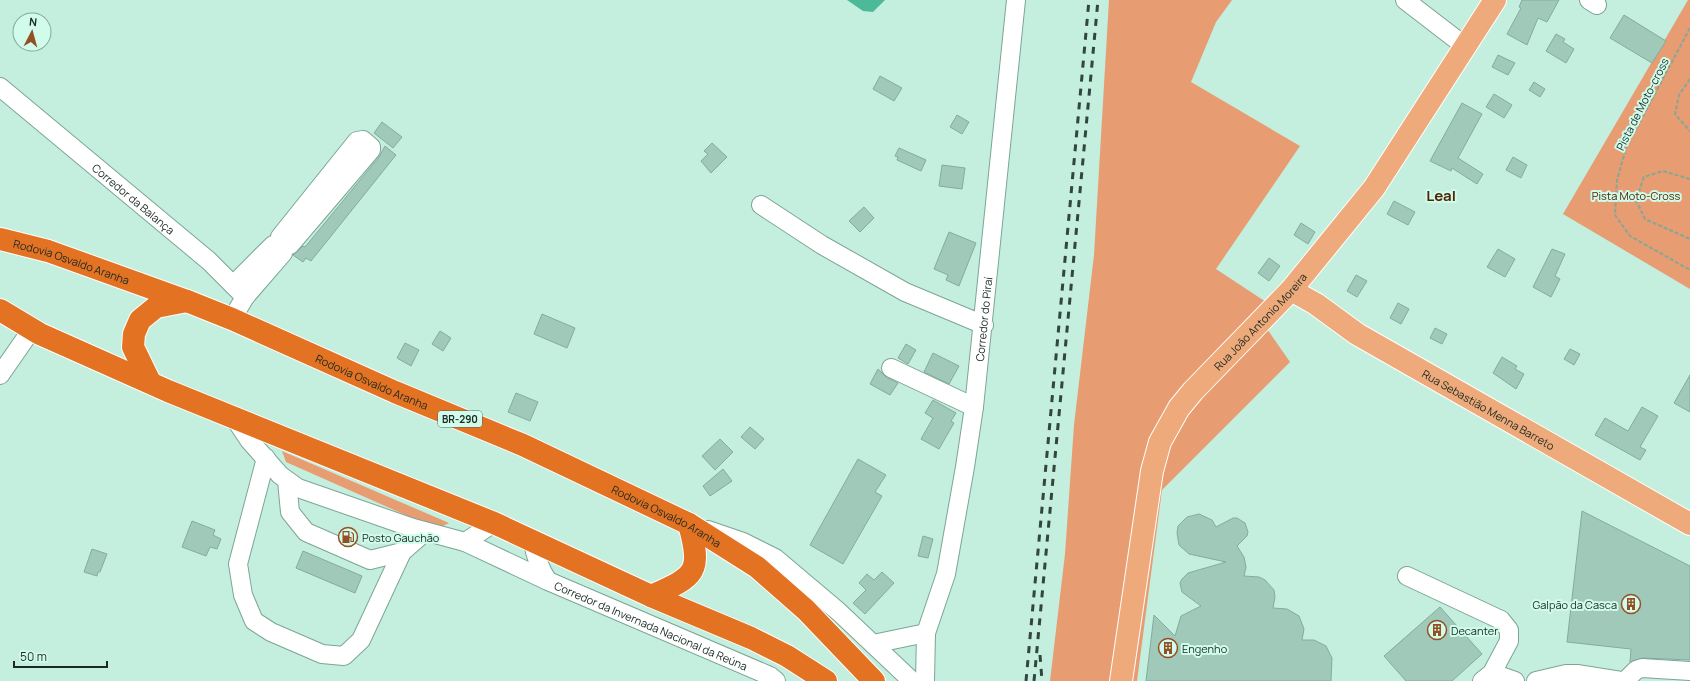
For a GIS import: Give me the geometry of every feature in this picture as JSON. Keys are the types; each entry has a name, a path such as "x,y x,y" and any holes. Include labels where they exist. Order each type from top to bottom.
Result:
{"highway":[{"name":"Rodovia Osvaldo Aranha","path":"0,240 48,251 232,319 395,392 523,445 689,524 757,567 806,610 874,681"},
{"path":"150,382 133,347 134,334 140,320 156,307 186,301"},
{"path":"0,310 32,329 168,391 494,524 651,596 751,638 787,656 826,681"},
{"path":"651,596 680,583 693,571 696,558 689,524"}],"main road":[{"name":"Rua João Antonio Moreira","path":"1121,681 1142,531 1152,471 1160,442 1179,408 1193,391 1291,290 1374,188 1495,0"},
{"name":"Rua Sebastião Menna Barreto","path":"1291,290 1316,304 1357,334 1690,524"}],"street":[{"name":"Corredor do Piraí","path":"926,681 926,633 946,574 966,467 984,325 1016,0"},
{"path":"1405,0 1466,47"},
{"name":"Corredor da Balança","path":"0,88 209,261 239,291"},
{"path":"232,319 239,291 281,245 343,170"},
{"path":"761,205 822,245 905,292 984,325"},
{"path":"2,366 32,329"},
{"path":"891,368 974,406"},
{"name":"Corredor da Invernada Nacional da Reúna","path":"235,419 249,440 287,481 298,488 424,532 465,542 548,581 770,676 776,681"},
{"path":"266,458 238,564 243,595 254,621 272,632 322,654 344,656 361,640 402,552 424,532"},
{"path":"287,481 290,512 306,532 370,560 402,552"},
{"path":"465,542 494,524"},
{"path":"689,524 743,542 775,558 839,612 912,681"},
{"path":"533,541 535,557 541,571 548,581"},
{"path":"1407,576 1501,620 1509,630 1509,641 1487,677 1515,681"},
{"path":"873,644 926,633"},
{"path":"1625,681 1636,670 1642,668 1690,671"},
{"path":"1536,681 1566,674 1577,674 1621,681"}],"path":[{"name":"Pista de Moto-cross","path":"1690,28 1626,148 1618,180 1615,215 1630,236 1690,270"},
{"path":"1690,79 1678,95 1676,114 1690,131"},
{"path":"1690,179 1663,171 1644,177 1636,200 1645,219 1690,240"}],"green space":[{"path":"1109,0 1232,0 1216,22 1191,82 1300,146 1216,269 1266,302 1156,432 1116,681 1050,681 1065,554 1074,425 1094,255"},
{"name":"Pista Moto-Cross","path":"1688,0 1690,0 1690,289 1563,214"},
{"path":"1265,326 1290,362 1162,490 1137,681 1127,681 1150,512 1172,426"},
{"path":"282,451 449,523 437,529 286,462"}],"shaded area":[{"path":"847,0 885,0 873,12 863,11"}],"building":[{"path":"1522,0 1559,0 1547,22 1538,18 1527,45 1507,34 1521,8 1519,7"},
{"path":"1624,15 1666,41 1652,63 1610,38"},
{"path":"1556,34 1565,39 1563,42 1574,49 1566,63 1546,51"},
{"path":"1498,55 1515,63 1508,75 1492,67"},
{"path":"880,76 902,88 894,101 873,89"},
{"path":"1534,82 1545,89 1540,97 1529,90"},
{"path":"1494,94 1512,105 1504,118 1486,107"},
{"path":"1462,103 1482,114 1458,158 1483,174 1477,184 1452,168 1451,171 1430,161"},
{"path":"957,115 969,122 962,134 950,127"},
{"path":"382,122 402,137 393,148 374,133"},
{"path":"712,143 727,157 711,173 701,161 708,154 704,151"},
{"path":"385,146 396,155 311,261 306,258 303,262 293,255 303,246 305,247 379,157"},
{"path":"899,148 926,160 921,171 897,160 898,157 895,156"},
{"path":"1513,157 1527,165 1521,178 1506,170"},
{"path":"942,165 965,168 962,189 939,186"},
{"path":"1394,201 1415,212 1408,225 1387,214"},
{"path":"864,207 874,218 860,232 849,221"},
{"path":"1301,223 1315,232 1308,244 1294,235"},
{"path":"949,232 976,243 959,286 946,280 948,275 934,269"},
{"path":"1498,249 1515,259 1505,277 1487,267"},
{"path":"1552,249 1565,254 1555,276 1560,279 1551,297 1533,287"},
{"path":"1269,258 1280,266 1269,281 1258,273"},
{"path":"1356,275 1367,281 1357,297 1347,291"},
{"path":"1398,303 1409,309 1401,324 1390,318"},
{"path":"542,314 575,328 567,348 534,334"},
{"path":"1435,328 1447,334 1442,344 1430,338"},
{"path":"440,331 451,338 443,351 432,344"},
{"path":"405,343 419,350 411,366 397,358"},
{"path":"906,344 916,350 908,364 898,358"},
{"path":"1570,349 1580,354 1574,365 1564,359"},
{"path":"933,353 959,366 949,384 924,372"},
{"path":"1502,357 1517,366 1515,369 1524,374 1516,389 1493,373"},
{"path":"878,369 886,377 898,383 890,395 870,384"},
{"path":"1690,375 1690,412 1674,403"},
{"path":"516,393 538,402 530,421 508,412"},
{"path":"933,400 956,413 951,421 954,423 939,449 921,439 933,418 925,413"},
{"path":"1642,407 1658,416 1640,447 1646,450 1640,460 1595,435 1605,418 1628,431"},
{"path":"750,427 764,439 755,449 741,437"},
{"path":"720,439 733,452 715,470 702,456"},
{"path":"858,459 886,475 875,492 882,496 843,564 810,545"},
{"path":"723,469 732,481 710,496 703,486"},
{"name":"Galpão da Casca","path":"1582,511 1690,566 1690,660 1643,658 1630,662 1631,649 1567,642"},
{"path":"1199,514 1212,520 1216,527 1233,518 1237,518 1245,523 1248,532 1247,536 1237,546 1244,557 1246,567 1244,576 1259,577 1265,580 1274,590 1275,597 1273,608 1287,609 1299,616 1304,629 1302,640 1314,640 1326,646 1332,658 1331,681 1146,681 1154,615 1175,636 1181,616 1201,606 1182,592 1180,583 1182,579 1188,573 1226,562 1189,554 1179,545 1177,533 1178,526 1187,517"},
{"path":"192,521 215,530 213,535 221,539 217,549 210,547 206,556 182,547"},
{"path":"923,536 933,539 928,558 918,556"},
{"path":"92,549 107,554 97,576 84,572"},
{"path":"303,551 362,576 355,593 296,568"},
{"path":"882,572 894,583 865,614 853,603 866,590 859,583 867,574 874,580"},
{"name":"Decanter","path":"1440,607 1482,654 1452,681 1406,681 1384,656"}],"railway":[{"path":"1026,681 1089,0"},
{"path":"1034,681 1098,0"},
{"path":"1040,655 1042,681"}],"place":[{"name":"Posto Gauchão","path":"348,537"},
{"name":"Galpão da Casca","path":"1631,604"},
{"name":"Decanter","path":"1437,630"},
{"name":"Engenho","path":"1168,648"}],"district":[{"name":"Leal","path":"1441,195"}]}
